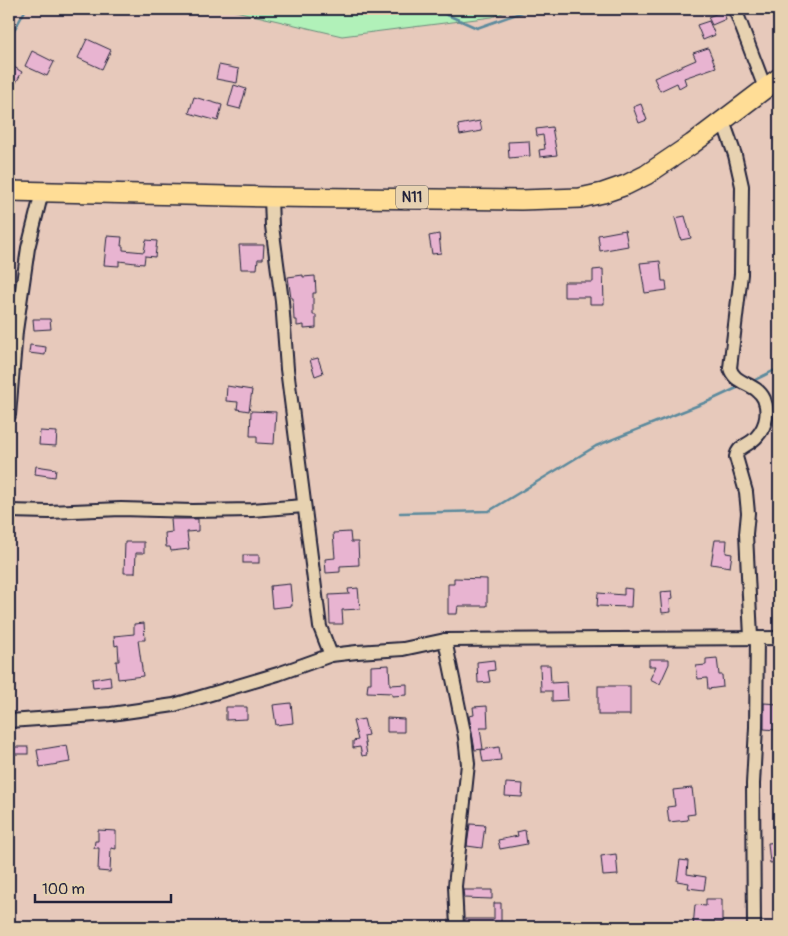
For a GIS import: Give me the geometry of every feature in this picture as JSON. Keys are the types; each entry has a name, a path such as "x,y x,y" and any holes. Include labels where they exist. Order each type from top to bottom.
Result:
{"highway":[{"name":"N11","path":"9,190 271,197 521,200 580,198 626,185 646,175 692,144 772,83"}],"street":[{"path":"735,9 772,83"},
{"path":"722,121 735,155 742,186 741,274 730,368 737,379 753,386 763,399 768,417 760,434 751,442 742,446 737,452 736,457 746,492 748,513 746,534 754,637 756,727 753,784 754,927"},
{"path":"9,415 20,303 28,248 42,192"},
{"path":"271,197 272,226 282,301 288,379 304,506 320,627 331,655"},
{"path":"9,511 49,512 121,509 252,510 304,506"},
{"path":"9,721 111,714 174,705 278,674 331,655 403,649 445,640 779,638"},
{"path":"445,640 465,738 468,764 455,886 457,927"}],"green space":[{"path":"227,9 513,9 492,17 342,36"}],"building":[{"path":"723,11 726,19 712,25 708,17"},
{"path":"709,21 715,35 703,40 697,25"},
{"path":"87,39 111,50 102,69 78,58"},
{"path":"708,48 716,67 684,78 686,84 679,88 677,83 660,91 654,78 696,60 693,53"},
{"path":"32,51 54,62 47,76 25,66"},
{"path":"219,65 239,69 237,83 216,79"},
{"path":"14,67 22,72 9,95 9,76"},
{"path":"234,85 246,89 240,109 228,106"},
{"path":"194,97 222,105 218,121 189,113"},
{"path":"641,104 647,120 639,123 633,107"},
{"path":"480,121 482,131 460,135 458,125"},
{"path":"552,127 557,155 540,157 539,150 545,149 543,135 537,136 536,129"},
{"path":"529,141 530,156 509,158 508,142"},
{"path":"685,216 691,238 681,240 675,218"},
{"path":"625,230 628,246 600,251 598,235"},
{"path":"439,234 441,253 432,254 429,236"},
{"path":"107,236 122,237 121,246 123,246 123,250 144,252 146,240 157,241 155,257 145,256 144,264 119,261 119,266 104,265"},
{"path":"239,245 264,245 263,259 258,259 257,269 241,269"},
{"path":"660,261 662,281 666,281 667,290 645,293 640,263"},
{"path":"603,269 604,304 590,304 590,297 564,297 564,282 593,282 593,270"},
{"path":"303,275 303,277 315,276 316,293 313,293 313,315 316,315 316,328 304,329 304,325 297,326 297,320 294,320 293,298 291,298 288,277"},
{"path":"33,319 50,319 51,329 34,330"},
{"path":"30,345 46,347 45,355 29,353"},
{"path":"318,358 323,373 315,376 310,360"},
{"path":"227,386 252,390 249,411 237,409 238,402 226,401"},
{"path":"251,411 276,412 274,444 257,443 257,436 250,436"},
{"path":"40,431 57,432 56,446 39,445"},
{"path":"36,466 56,469 55,477 35,474"},
{"path":"171,519 198,519 198,531 187,532 189,549 171,551 170,547 166,547 165,533 172,532"},
{"path":"350,532 351,542 358,542 359,565 340,566 340,572 326,573 325,559 335,558 333,533"},
{"path":"715,540 727,540 726,553 732,554 730,567 711,564"},
{"path":"125,542 144,542 144,553 136,553 135,573 124,573"},
{"path":"243,555 259,555 259,563 243,563"},
{"path":"454,578 487,579 487,606 458,606 457,614 448,614 448,584 454,584"},
{"path":"290,584 292,606 272,608 270,586"},
{"path":"358,588 360,609 342,610 343,624 330,624 329,595 349,594 348,589"},
{"path":"624,588 632,589 631,607 597,606 598,593 624,595"},
{"path":"672,591 673,598 670,599 671,612 662,613 660,592"},
{"path":"144,623 145,640 138,640 143,676 118,679 116,661 119,661 118,645 115,646 114,636 134,634 134,624"},
{"path":"717,658 723,687 708,689 707,678 698,679 696,666 706,665 706,659"},
{"path":"649,659 669,659 669,664 660,684 650,679 656,666 649,666"},
{"path":"494,660 495,670 488,671 490,682 478,683 477,662"},
{"path":"389,665 390,685 407,684 407,695 392,696 392,693 367,692 368,683 371,683 371,666"},
{"path":"540,665 550,665 551,683 567,682 568,700 552,701 552,691 541,691"},
{"path":"110,676 111,686 93,688 92,679"},
{"path":"598,686 630,686 630,715 598,715"},
{"path":"291,703 293,723 276,725 273,705"},
{"path":"764,703 778,704 776,730 764,729"},
{"path":"487,706 488,728 480,728 483,749 475,750 469,716 474,715 473,707"},
{"path":"226,707 247,707 247,719 226,720"},
{"path":"387,718 404,719 404,732 387,732"},
{"path":"364,719 368,735 364,736 367,755 362,756 360,747 353,748 353,741 358,740 353,721"},
{"path":"67,745 70,762 40,767 37,750"},
{"path":"9,747 28,747 28,754 9,754"},
{"path":"499,747 501,760 483,762 481,750"},
{"path":"506,783 523,784 522,797 505,796"},
{"path":"692,788 695,814 687,815 688,820 669,822 667,807 675,806 673,790"},
{"path":"470,824 485,825 482,848 467,846"},
{"path":"98,830 116,831 116,849 111,848 110,872 98,871 99,848 94,848 95,841 98,841"},
{"path":"525,830 527,844 500,849 498,840 518,836 517,832"},
{"path":"779,842 779,862 770,863 768,843"},
{"path":"616,854 618,875 603,876 601,856"},
{"path":"680,860 688,861 687,874 706,877 704,890 688,888 689,883 677,881"},
{"path":"463,890 492,890 492,899 464,898"},
{"path":"706,899 722,899 722,923 701,923 701,927 693,927 695,905 706,906"},
{"path":"494,903 501,903 501,927 465,927 465,919 494,919"}],"waterway":[{"path":"9,30 13,32 26,9"},
{"path":"379,9 388,9"},
{"path":"434,9 477,28 531,9"},
{"path":"751,382 779,368"},
{"path":"400,513 489,511 596,446 709,401 741,386"}]}
